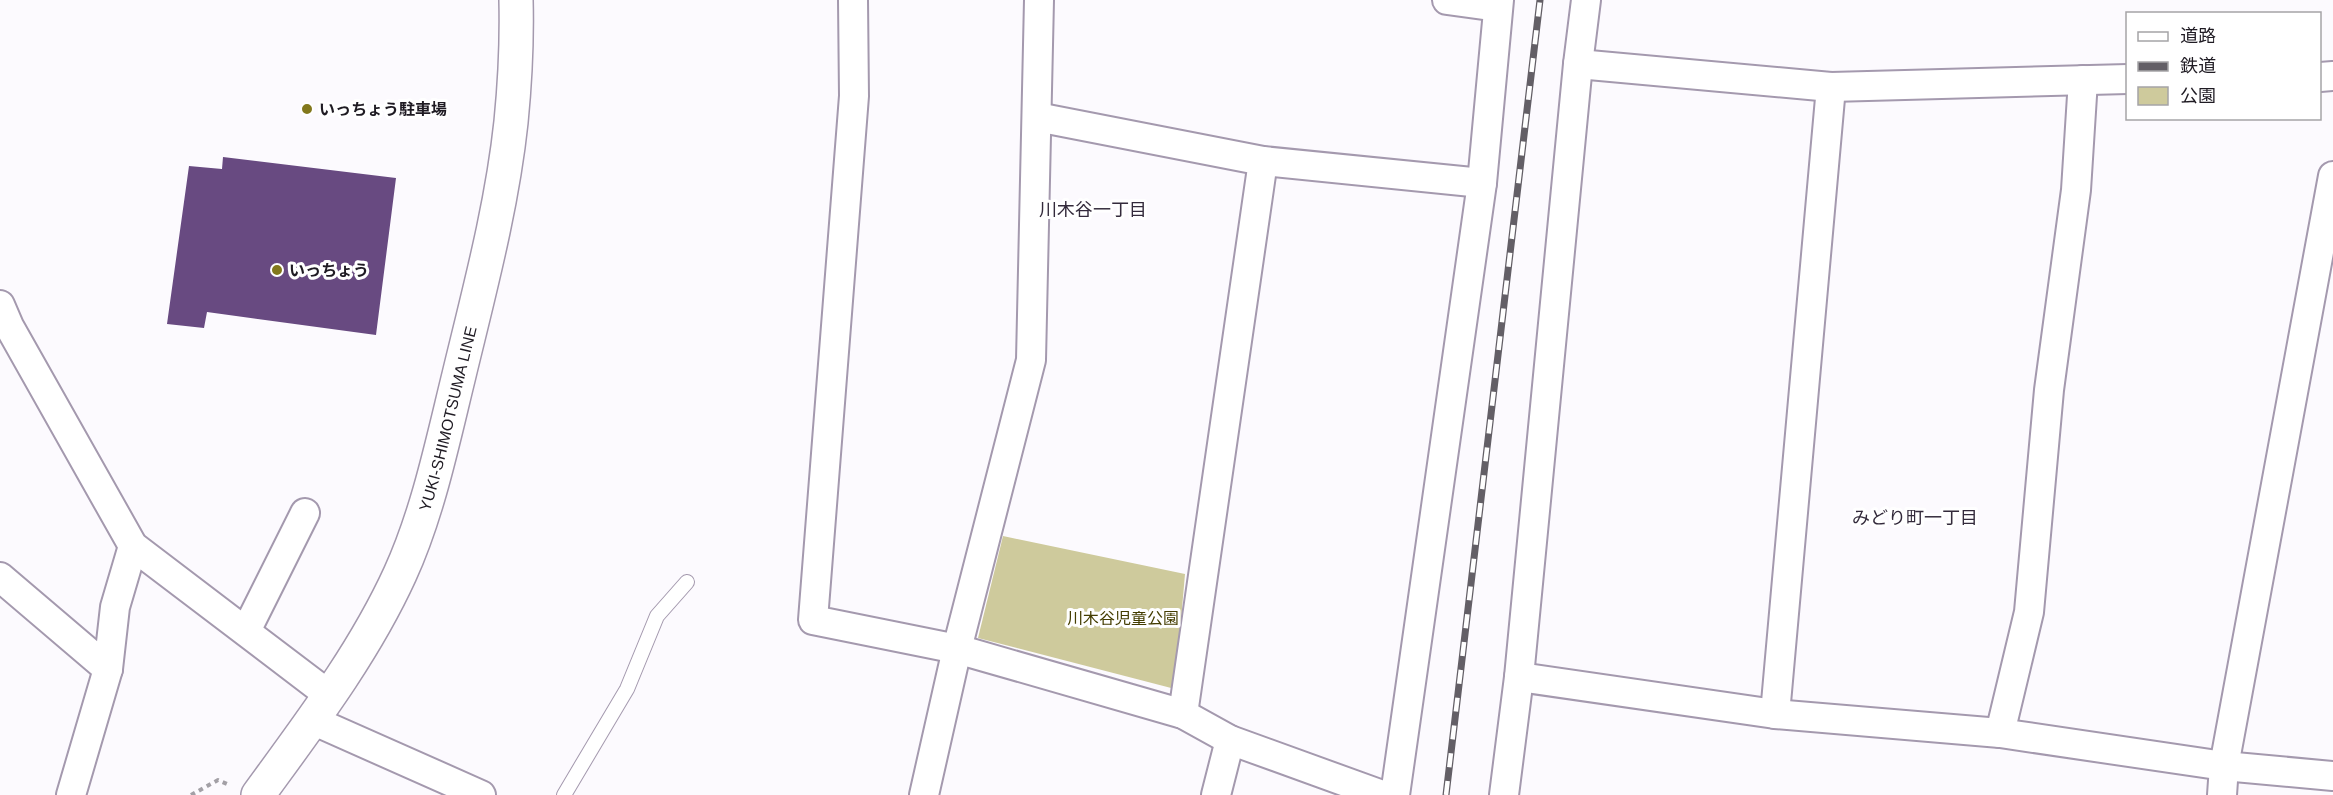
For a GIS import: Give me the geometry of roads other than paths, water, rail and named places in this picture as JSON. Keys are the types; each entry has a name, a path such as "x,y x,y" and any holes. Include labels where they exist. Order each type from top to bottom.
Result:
{"main road":[{"name":"YUKI-SHIMOTSUMA LINE","path":"247,791 320,708 381,613 401,573 416,532 444,436 495,218 511,123 517,35 516,0"}],"street":[{"path":"853,0 854,96 813,620 957,648 1183,714 1230,740 1382,795"},
{"path":"924,795 957,648 1031,360 1039,0"},
{"path":"1395,795 1482,183 1499,4 1447,0"},
{"path":"1504,795 1519,677 1586,0"},
{"path":"1578,64 1831,87 2126,79"},
{"path":"2000,733 2029,612 2049,390 2076,190 2083,80"},
{"path":"1774,714 1831,87"},
{"path":"1037,117 1263,161 1482,183"},
{"path":"1183,714 1263,161"},
{"path":"2222,795 2224,766 2333,176"},
{"path":"0,305 9,326 133,546 246,631 320,708 481,795"},
{"path":"246,631 305,513"},
{"path":"71,795 108,669 114,607 133,546"},
{"path":"0,577 108,669"},
{"path":"1519,677 1774,714 2000,733 2224,766 2333,776"},
{"path":"1216,795 1230,740"}],"lane":[{"path":"564,795 627,689 657,616 687,582"}],"railway":[{"path":"1446,795 1540,0"}],"place":[{"name":"いっちょう駐車場","path":"307,109"},
{"name":"いっちょう","path":"277,270"}],"district":[{"name":"川木谷一丁目","path":"1093,210"},
{"name":"みどり町一丁目","path":"1915,518"}],"park label":[{"name":"川木谷児童公園","path":"1123,618"}]}
